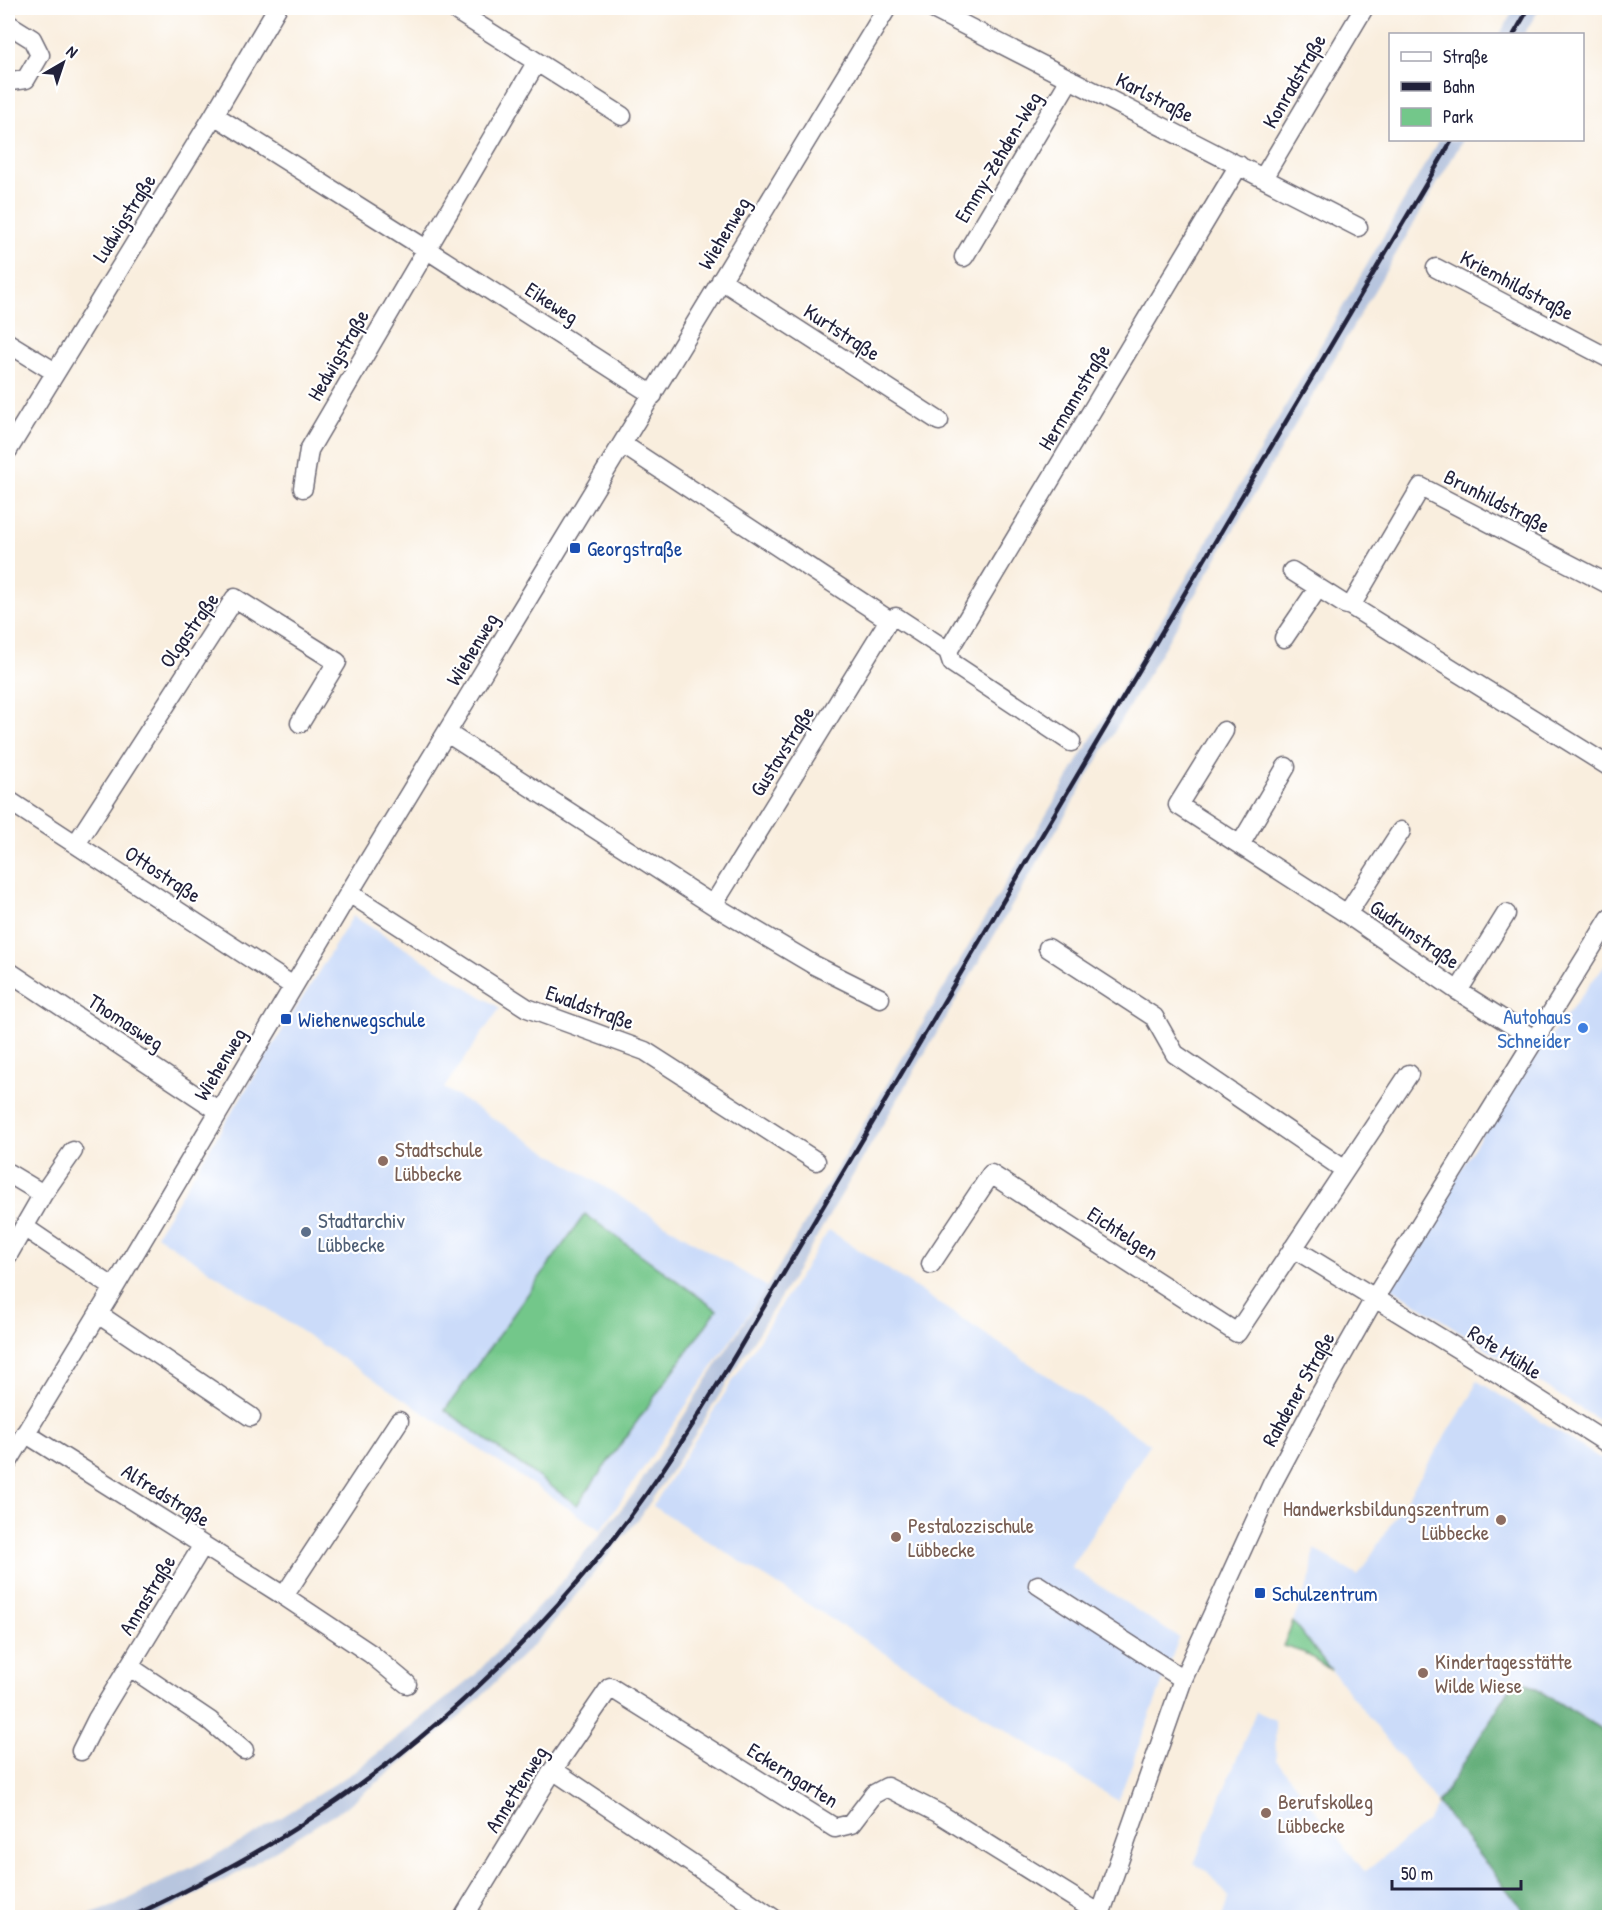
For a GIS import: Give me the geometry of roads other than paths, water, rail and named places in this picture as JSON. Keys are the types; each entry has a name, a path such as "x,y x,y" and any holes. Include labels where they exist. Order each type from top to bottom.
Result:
{"street":[{"name":"Ludwigstraße","path":"8,450 214,116 277,8"},
{"name":"Wiehenweg","path":"8,1462 349,893 887,8"},
{"name":"Karlstraße","path":"931,8 1358,227"},
{"name":"Konradstraße","path":"1263,178 1364,8"},
{"path":"458,12 622,116"},
{"path":"8,24 32,39 40,55 26,79 11,81 8,79"},
{"path":"426,249 536,63"},
{"name":"Emmy-Zehden-Weg","path":"964,257 1070,79"},
{"name":"Eikeweg","path":"214,116 653,395"},
{"name":"Hermannstraße","path":"948,651 1239,165"},
{"name":"Hedwigstraße","path":"303,488 309,450 426,249"},
{"name":"Kriemhildstraße","path":"1436,268 1610,359"},
{"name":"Kurtstraße","path":"721,280 939,421"},
{"path":"8,343 56,372"},
{"path":"622,444 889,620 896,617 948,651 952,663 1071,742"},
{"name":"Brunhildstraße","path":"1351,606 1421,487 1610,585"},
{"path":"1292,571 1610,767"},
{"path":"1284,638 1318,588"},
{"name":"Olgastraße","path":"76,844 235,598 337,662 300,723"},
{"name":"Gustavstraße","path":"714,905 889,620"},
{"name":"Gudrunstraße","path":"1224,730 1178,805 1534,1039"},
{"path":"447,733 714,905 814,965 880,998"},
{"path":"1240,845 1286,767"},
{"name":"Ottostraße","path":"8,800 293,986"},
{"name":"Gudrunstraße","path":"1347,914 1401,831"},
{"name":"Ewaldstraße","path":"349,893 527,1008 645,1051 816,1161"},
{"name":"Gudrunstraße","path":"1458,991 1506,914"},
{"name":"Rahdener Straße","path":"1100,1916 1183,1679 1272,1484 1374,1299 1610,918"},
{"path":"1048,948 1154,1017 1175,1054 1345,1170"},
{"name":"Thomasweg","path":"8,971 219,1111"},
{"name":"Eichtelgen","path":"931,1264 991,1174 1237,1333 1408,1074"},
{"path":"8,1255 43,1194 73,1151"},
{"path":"8,1173 43,1194"},
{"path":"24,1227 114,1288"},
{"path":"1293,1248 1374,1299"},
{"name":"Rote Mühle","path":"1374,1299 1491,1369 1610,1445"},
{"path":"98,1314 251,1417"},
{"path":"284,1596 399,1421"},
{"name":"Alfredstraße","path":"25,1433 284,1596 371,1654 407,1684"},
{"name":"Annastraße","path":"81,1751 97,1719 203,1545"},
{"path":"1038,1585 1183,1679"},
{"name":"Annastraße","path":"130,1667 210,1721 244,1750"},
{"name":"Eckerngarten","path":"610,1687 835,1828 851,1824 874,1794 887,1787 938,1813 1100,1916"},
{"name":"Annettenweg","path":"463,1917 553,1770 610,1687"},
{"path":"553,1770 773,1917"}],"railway":[{"path":"1515,33 1529,8"},
{"path":"129,1918 256,1853 383,1767 465,1698 504,1661 541,1623 610,1543 676,1450 736,1354 1451,141"}],"place":[{"name":"Georgstraße","path":"575,548"},
{"name":"Wiehenwegschule","path":"286,1019"},
{"name":"Autohaus Schneider","path":"1583,1028"},
{"name":"Stadtschule Lübbecke","path":"383,1161"},
{"name":"Stadtarchiv Lübbecke","path":"306,1232"},
{"name":"Handwerksbildungszentrum Lübbecke","path":"1501,1520"},
{"name":"Pestalozzischule Lübbecke","path":"896,1537"},
{"name":"Schulzentrum","path":"1260,1593"},
{"name":"Kindertagesstätte Wilde Wiese","path":"1423,1673"},
{"name":"Berufskolleg Lübbecke","path":"1266,1813"}]}
